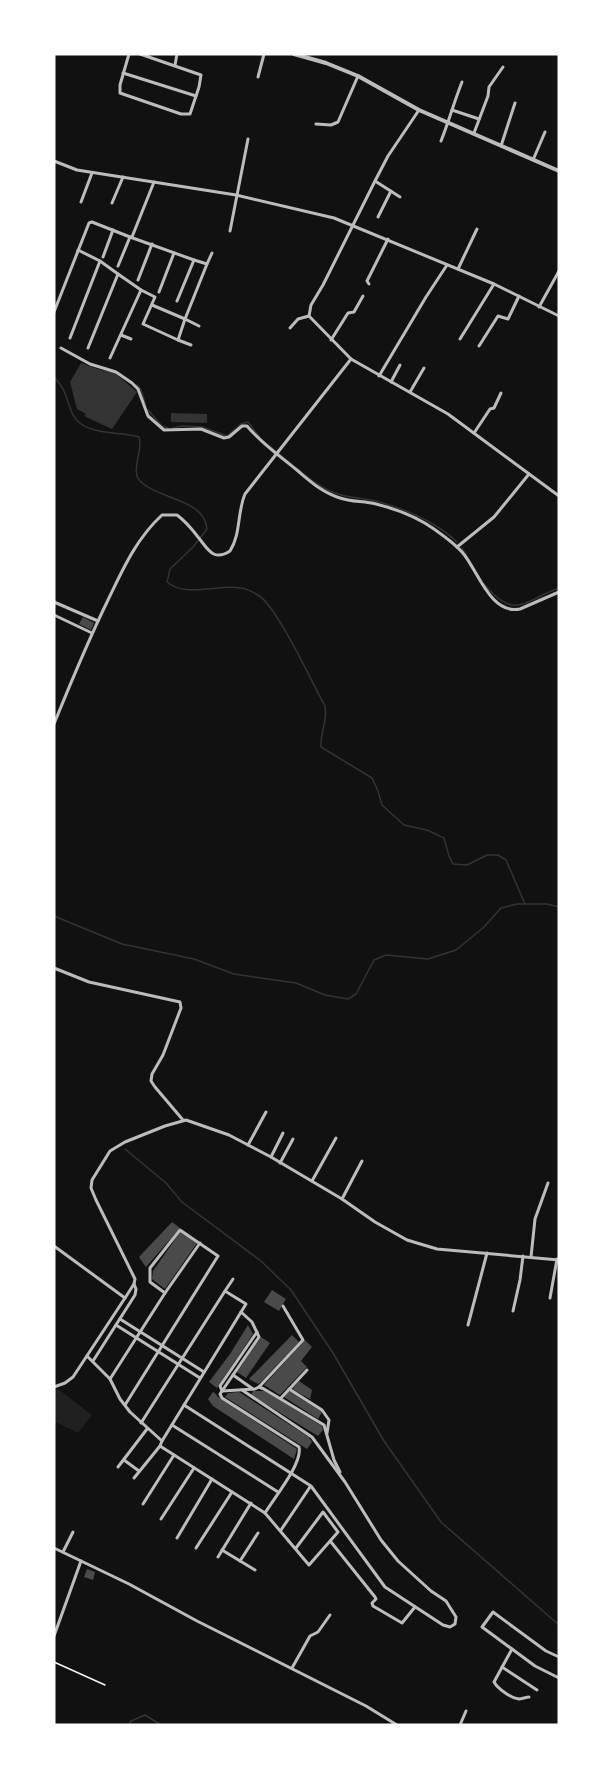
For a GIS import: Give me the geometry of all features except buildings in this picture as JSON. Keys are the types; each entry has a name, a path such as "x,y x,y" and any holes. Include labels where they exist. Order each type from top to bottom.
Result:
{"street":[{"path":"129,54 120,93 181,114 190,114 201,75 140,54"},
{"path":"175,65 177,54"},
{"path":"258,78 264,54"},
{"path":"294,54 326,63 358,76 419,110 559,171"},
{"path":"474,133 489,87 503,67"},
{"path":"123,73 196,96"},
{"path":"316,124 331,125 338,122 358,76"},
{"path":"441,141 462,82"},
{"path":"501,146 515,103"},
{"path":"309,316 312,305 388,156 419,110"},
{"path":"452,110 480,119"},
{"path":"533,160 545,132"},
{"path":"230,231 248,139"},
{"path":"54,161 77,170 236,195 334,218 494,284 559,316"},
{"path":"81,201 92,173"},
{"path":"112,203 123,177"},
{"path":"375,181 400,197"},
{"path":"118,266 154,182"},
{"path":"378,217 391,191"},
{"path":"54,312 91,222 207,264"},
{"path":"458,269 477,229"},
{"path":"103,257 114,230"},
{"path":"369,284 367,281 388,239"},
{"path":"138,280 152,244"},
{"path":"78,250 100,261 141,290 155,297 143,324 190,345"},
{"path":"159,292 174,253"},
{"path":"178,340 212,253"},
{"path":"177,301 194,260"},
{"path":"70,338 100,261"},
{"path":"380,376 447,265"},
{"path":"539,307 559,271"},
{"path":"88,348 118,274"},
{"path":"460,339 494,284"},
{"path":"110,358 141,290"},
{"path":"331,340 348,313 354,312 363,296"},
{"path":"479,346 498,316 507,320 509,318 519,296"},
{"path":"151,305 199,326"},
{"path":"290,327 298,319 309,316"},
{"path":"309,316 351,359 448,414 559,496"},
{"path":"121,335 131,339"},
{"path":"61,348 90,364 116,372 132,383 138,389 148,416 164,430 201,429 224,438 244,425 330,495 374,503 409,515 431,527 457,547 484,588 504,608 520,609 559,592"},
{"path":"54,724 92,633 128,557 144,535 162,515 177,515 199,537 208,551 216,555 223,555 230,551 237,537 242,501 245,495 351,359"},
{"path":"390,382 400,365"},
{"path":"409,393 424,368"},
{"path":"474,433 490,409 494,408 501,393"},
{"path":"457,547 494,517 529,474"},
{"path":"54,602 98,621"},
{"path":"54,615 92,633"},
{"path":"54,968 89,982 180,1002 181,1008 163,1055 153,1071 151,1081 183,1120 229,1135 271,1157 407,1240 437,1249 558,1259 550,1298"},
{"path":"248,1145 266,1112"},
{"path":"93,1361 135,1295 136,1289 134,1275 115,1241 91,1188 92,1180 105,1157 115,1147 183,1120"},
{"path":"271,1157 283,1133"},
{"path":"312,1182 336,1138"},
{"path":"280,1163 293,1139"},
{"path":"342,1199 362,1161"},
{"path":"531,1257 535,1219 548,1183"},
{"path":"125,1405 218,1256 180,1230 150,1268 150,1282 165,1293"},
{"path":"110,1379 200,1243"},
{"path":"54,1246 125,1298"},
{"path":"468,1325 486,1253"},
{"path":"513,1311 523,1256"},
{"path":"141,1423 232,1279"},
{"path":"54,1388 70,1380 134,1284"},
{"path":"134,1478 160,1446 246,1304 225,1291"},
{"path":"222,1391 257,1388 303,1341 283,1306"},
{"path":"241,1312 252,1322 259,1337 220,1394 222,1398 299,1448 300,1452 297,1462 265,1513"},
{"path":"120,1319 204,1372"},
{"path":"116,1325 200,1378"},
{"path":"222,1391 220,1386 257,1332"},
{"path":"87,1356 110,1379 125,1405 147,1429 162,1441"},
{"path":"281,1398 308,1370"},
{"path":"233,1375 245,1383 281,1398 324,1425 334,1460 345,1482"},
{"path":"242,1390 245,1383"},
{"path":"289,1389 322,1410 329,1420 327,1434"},
{"path":"184,1405 311,1486 385,1587 444,1625 450,1627 455,1624 456,1617 446,1601 398,1561 381,1540 345,1482 312,1437 242,1390"},
{"path":"172,1425 278,1492"},
{"path":"118,1467 147,1429"},
{"path":"160,1446 265,1513 309,1565 338,1532 323,1512 296,1548"},
{"path":"143,1504 174,1455"},
{"path":"123,1460 139,1471"},
{"path":"161,1519 194,1468"},
{"path":"177,1538 212,1479"},
{"path":"281,1530 311,1486"},
{"path":"196,1548 232,1492"},
{"path":"218,1557 251,1503"},
{"path":"63,1552 73,1532"},
{"path":"240,1561 258,1533"},
{"path":"331,1542 375,1597 373,1606 402,1623 415,1607"},
{"path":"54,1548 366,1706 397,1725"},
{"path":"222,1550 255,1570"},
{"path":"54,1636 81,1561"},
{"path":"559,1657 546,1651 493,1612 482,1627 535,1666 559,1678"},
{"path":"291,1669 310,1636 318,1632 330,1615"},
{"path":"512,1648 494,1682 497,1687 520,1699 529,1697"},
{"path":"502,1667 537,1690"},
{"path":"460,1725 466,1712"}],"path":[{"path":"54,1662 105,1685"}],"shaded area":[{"path":"81,363 114,372 137,392 112,429 84,416 86,414 77,409 70,382"},
{"path":"171,413 207,414 207,423 171,422"},
{"path":"58,1389 92,1415 78,1433 54,1421 54,1390"}],"waterway":[{"path":"54,377 66,395 78,422 93,430 139,437 140,448 136,472 141,482 159,493 190,506 204,519 207,529 193,547 170,569 167,582 174,587 192,590 242,588 258,595 266,602 294,646 325,706 326,717 321,747 372,778 382,805 404,825 427,830 444,838 453,864 467,865 487,855 498,855 506,860 525,904"},
{"path":"137,385 145,403"},
{"path":"148,410 162,426 168,428"},
{"path":"173,428 202,427 227,436 241,424 248,422 261,439"},
{"path":"264,442 326,489 409,512 439,528 457,542"},
{"path":"462,548 481,580"},
{"path":"484,584 504,602 512,605 520,605 559,588"},
{"path":"54,916 122,944 194,959 234,974 296,983 325,995 348,999 356,994 374,960 386,955 428,959 456,950 484,927 501,908 517,904 547,904 559,907"},
{"path":"125,1149 166,1183 182,1202 261,1261 291,1290 333,1353 384,1441 441,1522 559,1625"},
{"path":"128,1725 131,1721 145,1715 161,1725"}]}
